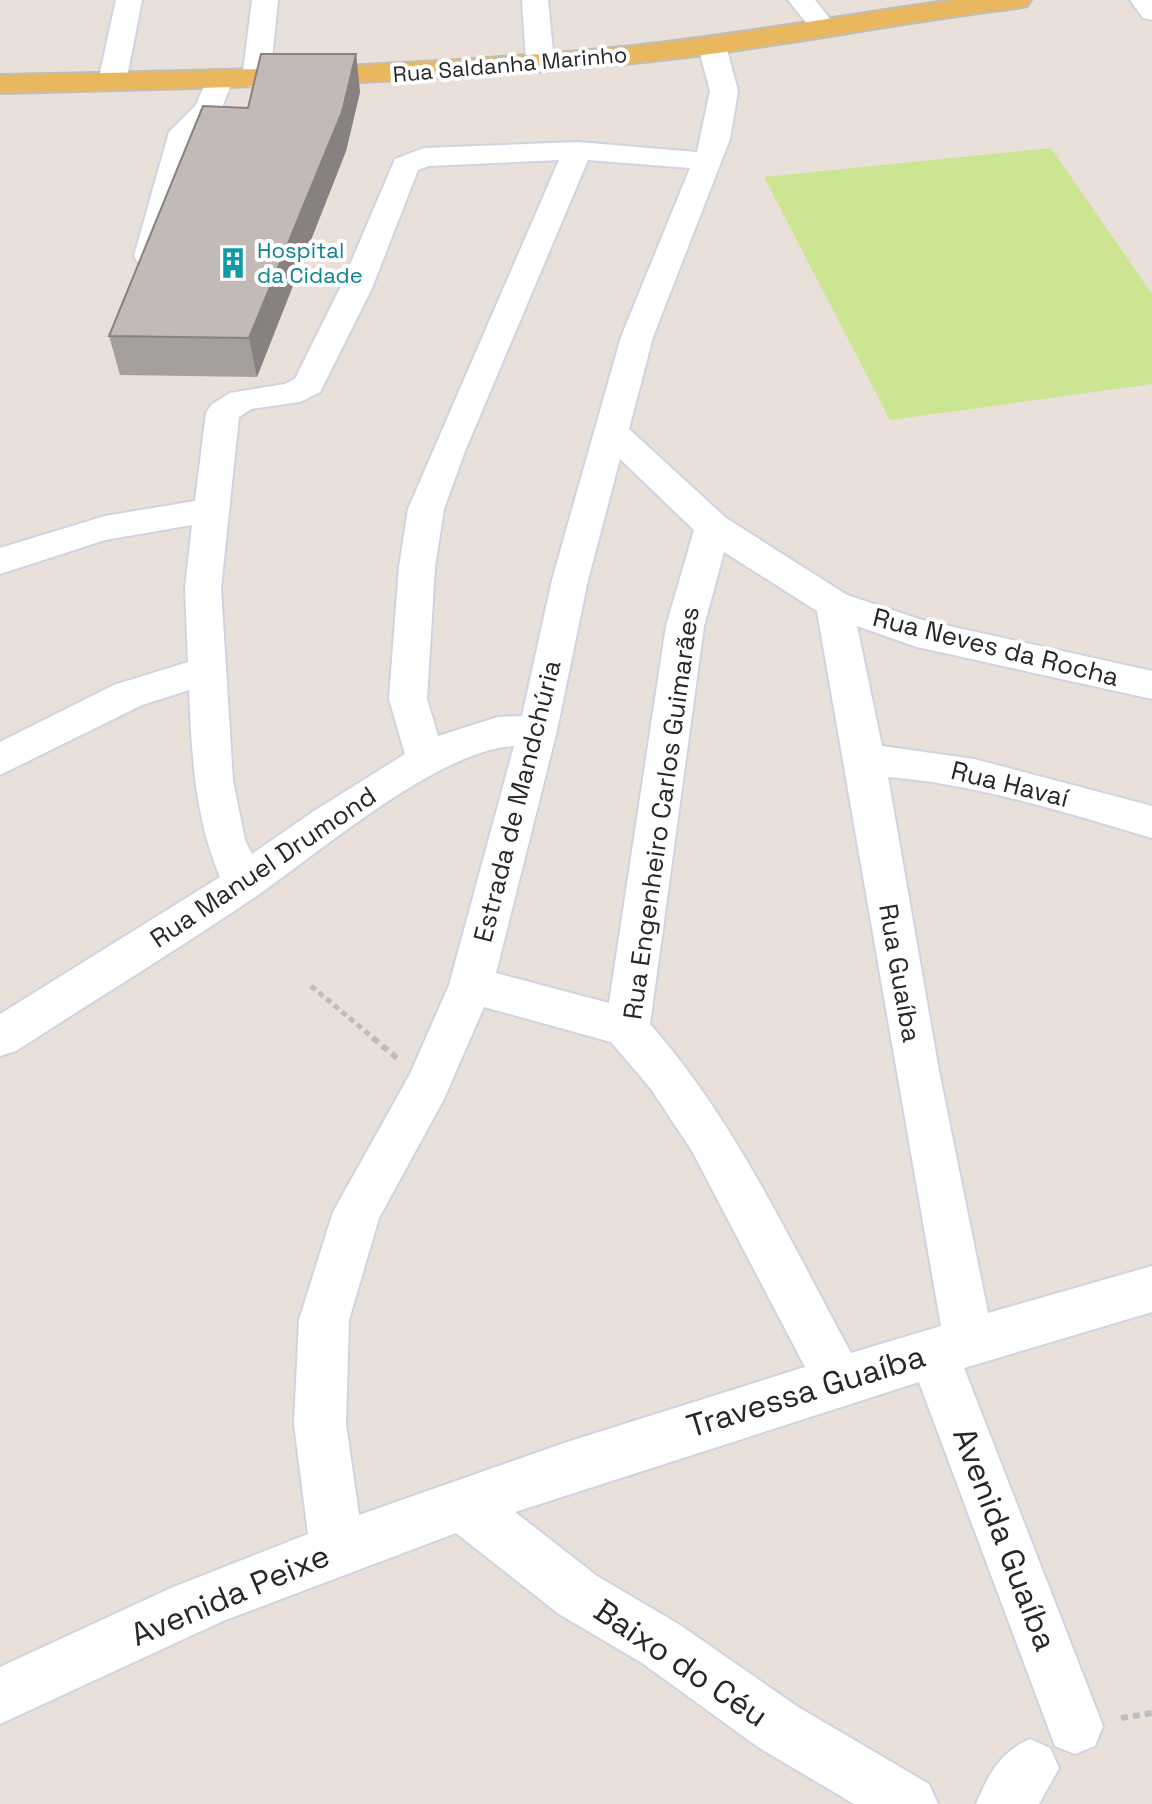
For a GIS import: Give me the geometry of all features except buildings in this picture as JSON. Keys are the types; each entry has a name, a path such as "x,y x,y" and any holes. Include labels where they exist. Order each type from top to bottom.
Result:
{"main road":[{"name":"Rua Saldanha Marinho","path":"0,84 256,80 373,75 540,62 712,46 1017,0"}],"street":[{"path":"112,82 129,0"},
{"path":"256,80 265,0"},
{"path":"535,0 540,62"},
{"path":"801,0 825,29"},
{"path":"1143,0 1152,12"},
{"name":"Estrada de Mandchúria","path":"337,1550 320,1424 324,1320 357,1212 428,1085 471,985 538,730 570,580 637,337 716,139 724,91 712,46"},
{"path":"140,278 151,253 183,132 212,107 219,80"},
{"path":"426,760 408,699 411,625 426,509 448,451 578,151"},
{"path":"243,883 225,840 213,781 203,588 223,413 238,402 295,392 308,385 356,288 405,165 424,157 578,151 706,161"},
{"name":"Rua Neves da Rocha","path":"613,433 713,527 834,604 917,633 1152,685"},
{"path":"0,561 126,522 173,513 214,512"},
{"name":"Rua Engenheiro Carlos Guimarães","path":"713,527 685,626 627,1029 667,1075 708,1136 838,1379"},
{"name":"Rua Guaíba","path":"834,604 865,760 917,1071 951,1347"},
{"path":"0,760 128,695 207,670"},
{"name":"Rua Manuel Drumond","path":"0,1037 243,883 328,822 426,760 463,741 498,732 538,730"},
{"name":"Rua Havaí","path":"865,760 905,761 975,772 1152,822"},
{"path":"471,985 586,1014 627,1029"},
{"name":"Travessa Guaíba","path":"464,1506 647,1441 838,1379 1152,1289"},
{"name":"Avenida Guaíba","path":"951,1347 1075,1726"},
{"name":"Avenida Peixe","path":"0,1696 214,1598 337,1550 464,1506"},
{"name":"Baixo do Céu","path":"464,1506 578,1595 661,1644 778,1727 909,1804"}],"path":[{"path":"311,986 428,1085"}],"green space":[{"path":"1051,148 1152,294 1152,384 890,420 764,177"}],"place":[{"name":"Hospital da Cidade","path":"233,263"}]}
